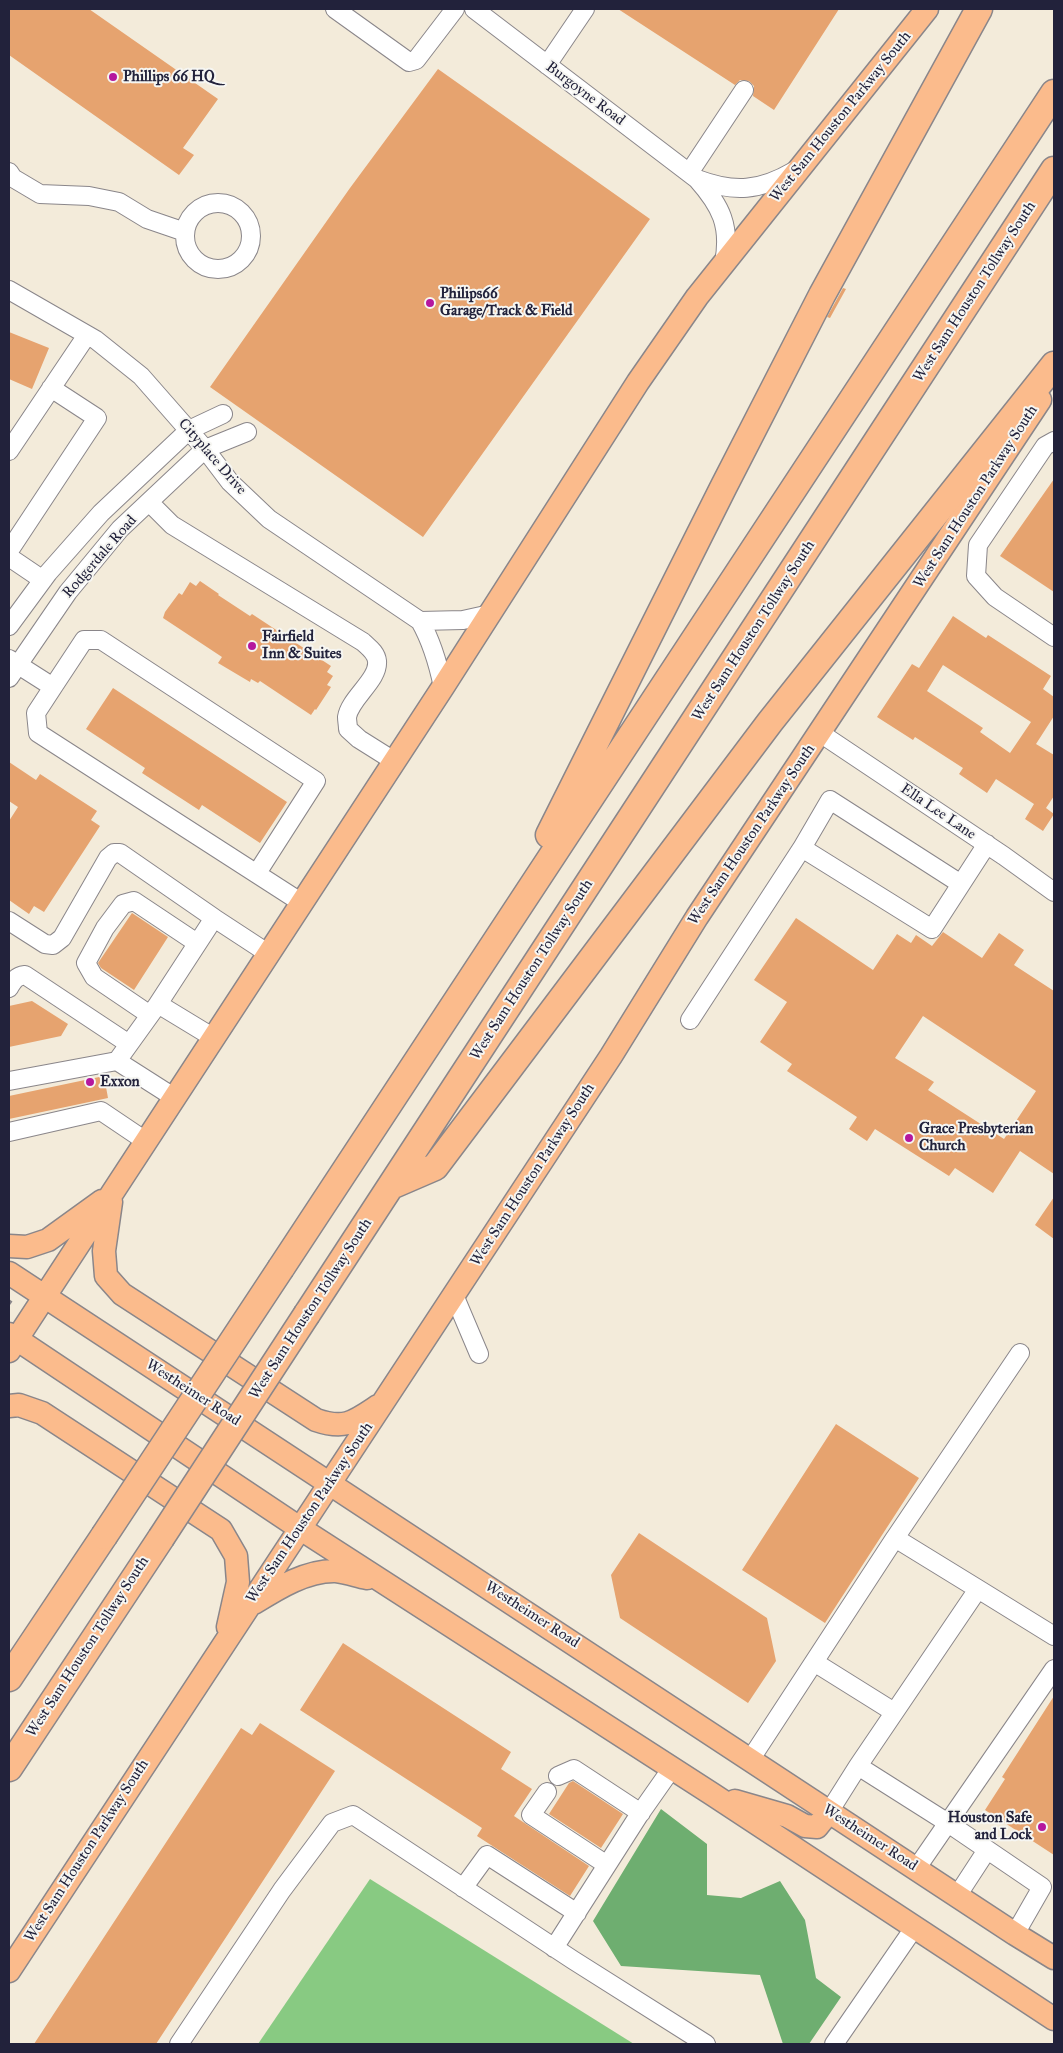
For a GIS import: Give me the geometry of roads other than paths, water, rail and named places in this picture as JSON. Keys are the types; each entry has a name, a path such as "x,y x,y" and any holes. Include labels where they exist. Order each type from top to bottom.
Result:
{"highway":[{"path":"494,945 813,313 979,9"},
{"path":"9,1678 1054,93"},
{"name":"West Sam Houston Tollway South","path":"9,1768 1054,170"},
{"path":"391,1186 436,1167 770,722 1054,365"}],"main road":[{"name":"West Sam Houston Parkway South","path":"11,1341 45,1296 113,1193 443,687 638,382 697,297 923,10"},
{"name":"West Sam Houston Parkway South","path":"9,1971 611,1056 696,917 1054,378"},
{"path":"9,1246 27,1246 48,1240 113,1193"},
{"path":"113,1193 104,1259 106,1276 122,1294 316,1420 333,1426 356,1420 383,1403"},
{"name":"Westheimer Road","path":"9,1273 1054,1958"},
{"path":"11,1341 712,1794 1054,2019"},
{"path":"9,1406 19,1405 42,1413 221,1530 236,1556 238,1582 225,1641"},
{"path":"247,1608 279,1587 317,1574 336,1571 382,1582"},
{"path":"712,1794 787,1816 811,1828 817,1827 829,1812"}],"street":[{"path":"335,9 409,62 416,60 455,9"},
{"name":"Burgoyne Road","path":"474,9 693,176 713,198 721,213 726,229 727,246 724,263"},
{"path":"546,65 585,9"},
{"path":"693,176 744,90"},
{"name":"Burgoyne Road","path":"693,176 731,189 753,188 775,182 788,175 810,155"},
{"path":"9,172 14,178 40,194 89,196 119,202 147,219 185,232"},
{"name":"Cityplace Drive","path":"9,290 96,340 141,376 205,449 230,482 269,519 420,621 429,636 438,660 443,687"},
{"path":"9,451 87,335"},
{"path":"9,551 97,418 51,388"},
{"name":"Rodgerdale Road","path":"9,626 43,580 101,513 189,430 223,414"},
{"path":"205,449 247,432"},
{"path":"1054,441 1045,446 978,545 976,576 995,598 1054,637"},
{"name":"Rodgerdale Road","path":"12,667 68,592 120,529 205,449"},
{"path":"149,502 172,525 363,642 373,651 377,659 376,668 350,708 347,718 348,729 359,739 394,761"},
{"path":"9,557 43,580"},
{"path":"420,621 464,620 490,614"},
{"path":"257,873 316,781 101,640 84,640 36,713 38,733 302,903"},
{"path":"12,667 53,687"},
{"name":"Ella Lee Lane","path":"820,733 987,844 1054,892"},
{"path":"690,1020 802,848 830,800 962,884"},
{"path":"802,848 932,928 987,844"},
{"path":"9,921 46,944 53,946 62,938 108,858 114,853 120,854 269,954"},
{"path":"197,943 134,901 123,904 105,928 86,962 94,977 154,1010 214,1038"},
{"path":"117,1061 154,1010 214,918"},
{"path":"9,988 14,980 25,975 129,1044"},
{"path":"9,1081 117,1061 175,1098"},
{"path":"9,1132 101,1111 146,1142"},
{"path":"454,1295 479,1354"},
{"path":"750,1760 895,1538 1020,1353"},
{"path":"895,1538 1054,1636"},
{"path":"829,1812 894,1712 978,1589"},
{"path":"814,1662 894,1712"},
{"path":"916,1869 1052,1674"},
{"path":"858,1766 948,1823 1042,1887 1015,1934"},
{"path":"554,1948 672,1768"},
{"path":"558,1776 574,1769 641,1813"},
{"path":"547,1792 531,1815 607,1865"},
{"path":"179,2044 282,1890 332,1823 353,1815 554,1948 706,2044"},
{"path":"958,1896 987,1850"},
{"path":"463,1888 487,1855 577,1913"},
{"path":"834,2044 914,1928"}],"place":[{"name":"Phillips 66 HQ","path":"113,77"},
{"name":"Philips66 Garage/Track & Field","path":"430,303"},
{"name":"Fairfield Inn & Suites","path":"252,646"},
{"name":"Exxon","path":"90,1082"},
{"name":"Grace Presbyterian Church","path":"909,1138"},
{"name":"Houston Safe and Lock","path":"1042,1827"}]}
